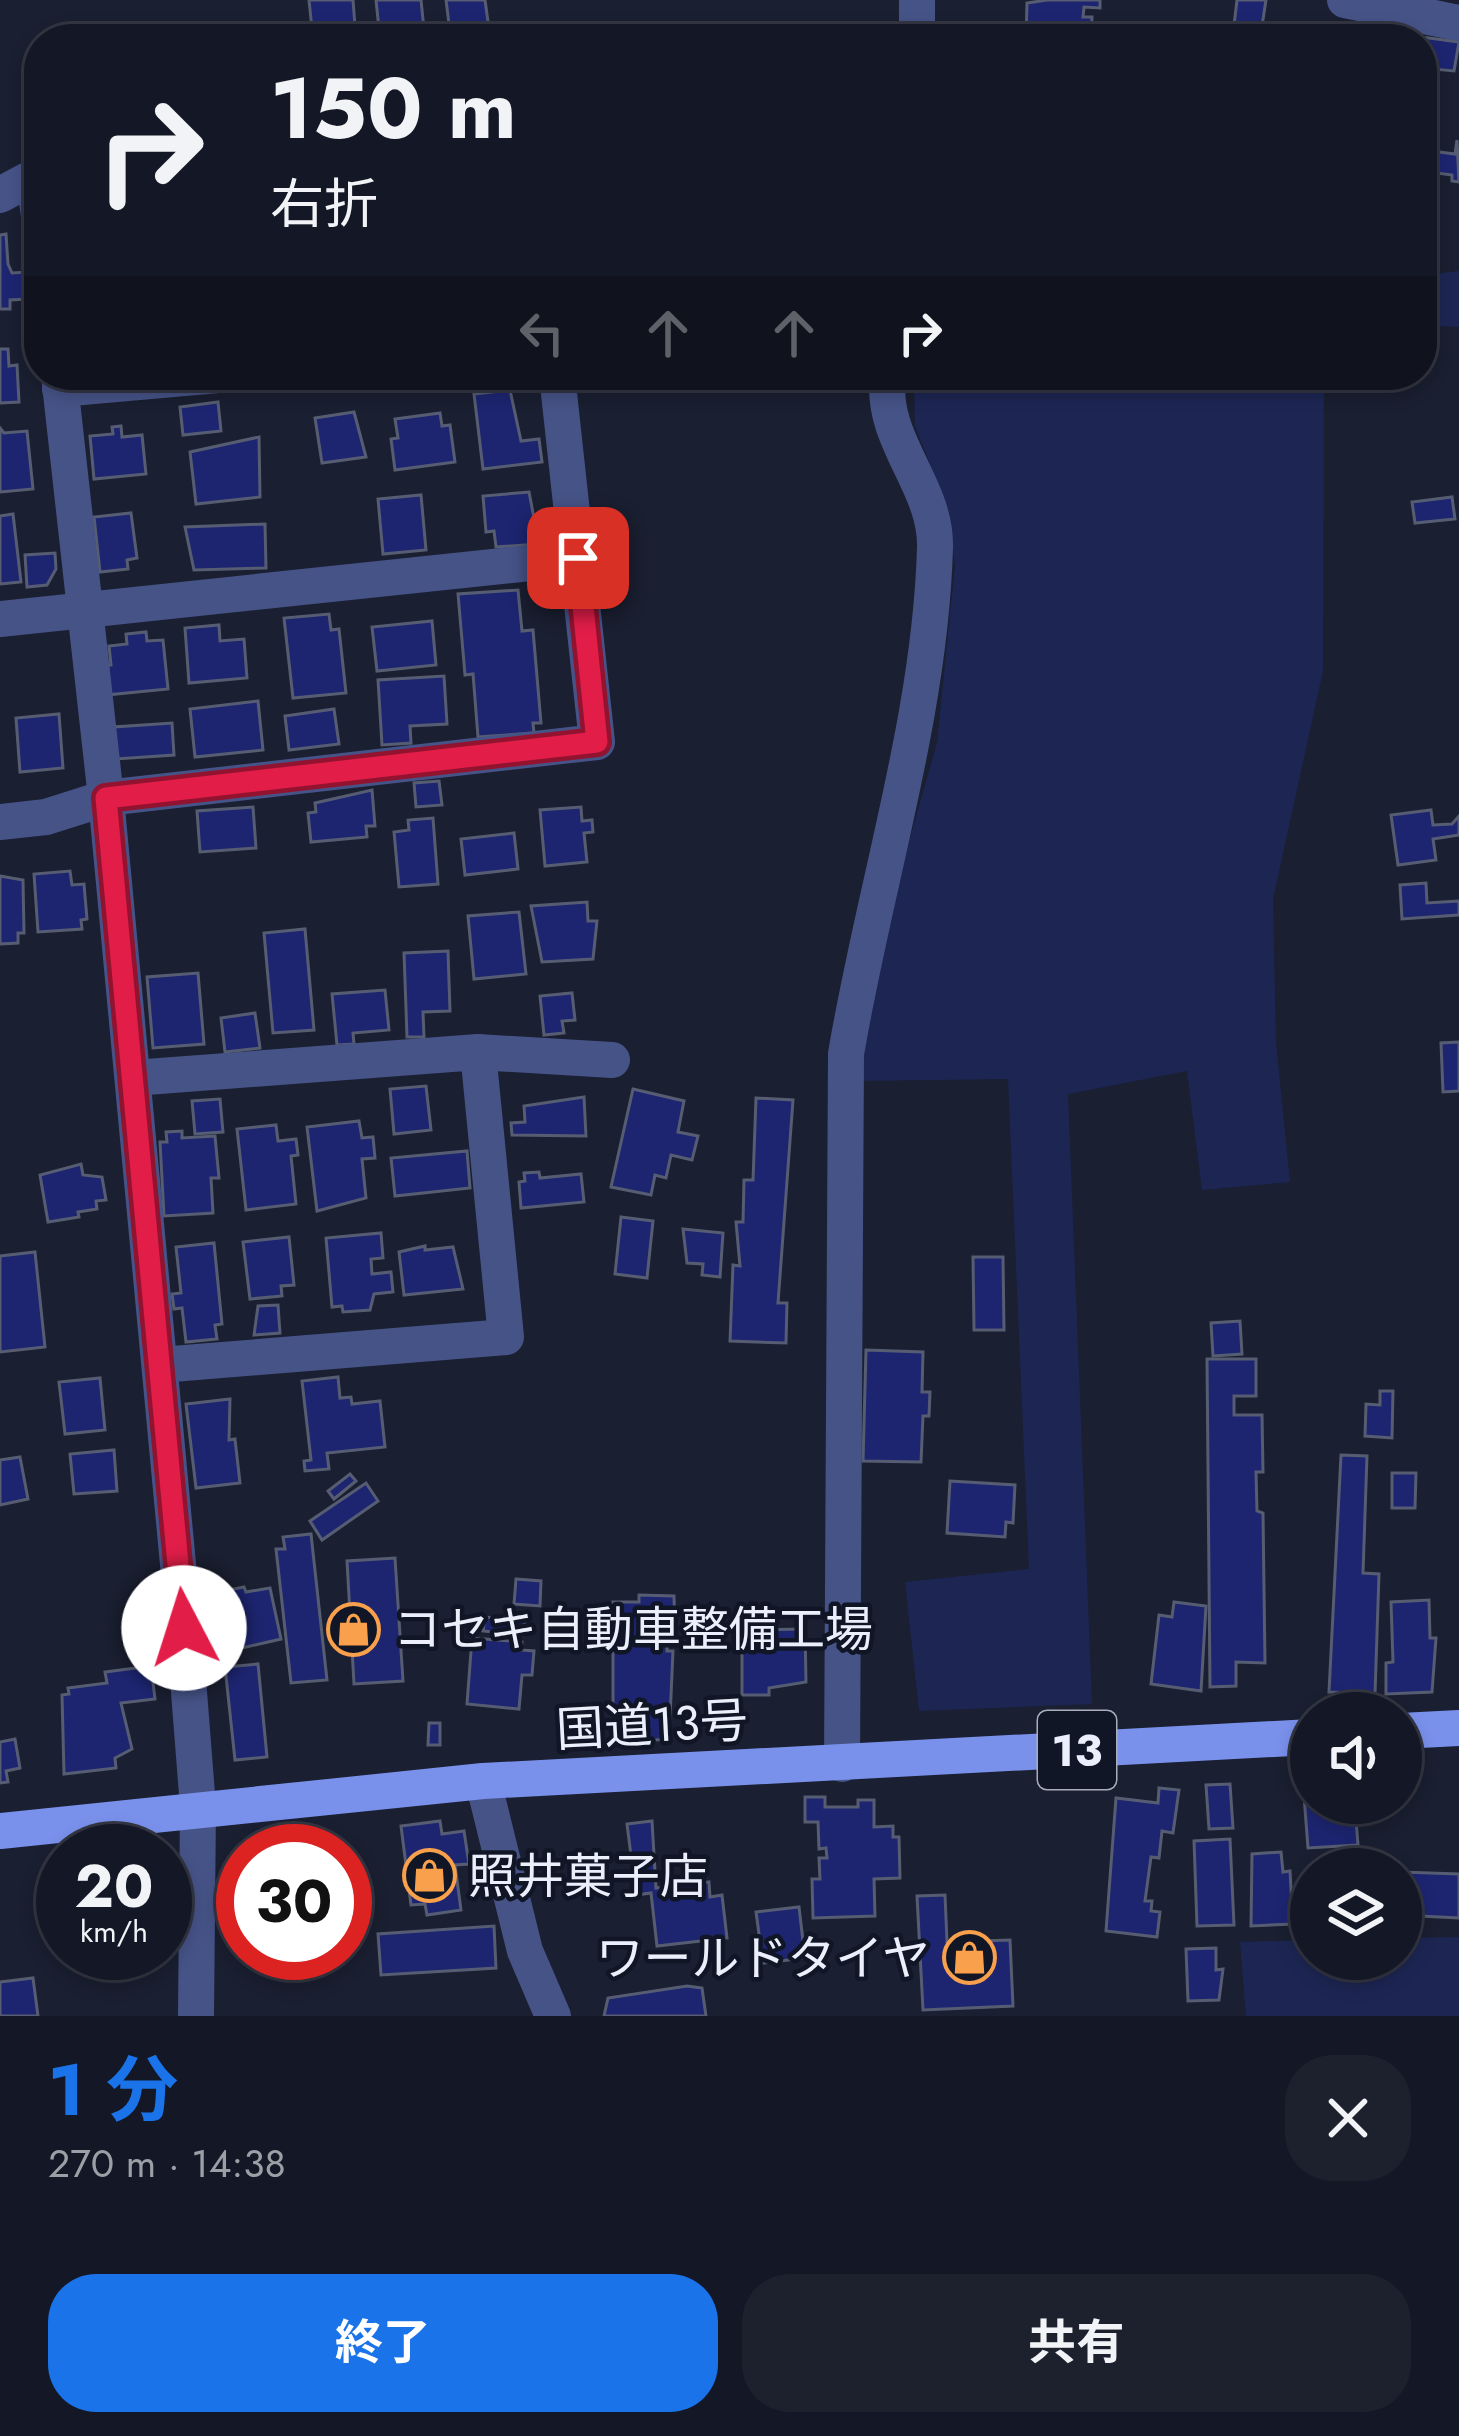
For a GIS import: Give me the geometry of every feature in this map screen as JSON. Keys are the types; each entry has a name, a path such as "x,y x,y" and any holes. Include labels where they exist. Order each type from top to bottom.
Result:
{"highway":[{"path":"1422,1730 1459,1728"},
{"name":"国道13号","path":"0,1831 483,1781 1290,1737"}],"street":[{"path":"1345,0 1459,22"},
{"path":"61,390 106,798 198,1807 196,2016"},
{"path":"0,822 46,817 106,798 597,742 559,390"},
{"path":"842,1764 846,1054 861,963 892,838 934,581 935,531 923,493 891,429 889,390"},
{"path":"0,619 578,558"},
{"path":"133,1078 478,1052 613,1060"},
{"path":"160,1365 506,1337 478,1052"},
{"path":"483,1781 524,1951 553,2016"}],"shaded area":[{"path":"1459,271 1459,327 1437,326 1437,274"},
{"path":"914,390 1324,390 1323,671 1273,899 1276,1043 1290,1182 1202,1190 1187,1071 1068,1094 1092,1704 919,1711 905,1582 1029,1569 1008,1079 857,1081 877,954 937,743 955,566 948,509 915,426"},
{"path":"1459,1937 1459,2016 1246,2016 1240,1942 1290,1941 1290,1980 1422,1980 1422,1938"}],"building":[{"path":"309,0 353,0 355,24 311,24"},
{"path":"376,0 421,0 423,24 378,24"},
{"path":"446,0 485,0 488,24 449,24"},
{"path":"1100,0 1100,8 1084,7 1083,17 1092,17 1092,24 1026,24 1027,3"},
{"path":"1237,0 1266,0 1262,24 1234,24"},
{"path":"1437,39 1459,42 1454,71 1437,69"},
{"path":"1457,140 1459,182 1452,181 1452,175 1437,173 1437,152 1455,154"},
{"path":"6,234 12,273 24,272 24,299 10,300 10,309 0,309 0,235"},
{"path":"0,349 8,349 9,366 17,365 19,402 0,403"},
{"path":"510,390 521,441 539,439 542,462 483,469 474,394"},
{"path":"218,402 221,431 183,435 180,407"},
{"path":"354,412 366,457 322,463 315,418"},
{"path":"440,413 442,426 450,425 455,462 395,470 391,439 398,438 395,419"},
{"path":"121,426 122,437 142,435 146,474 94,479 90,436 113,434 112,427"},
{"path":"0,428 4,433 27,431 33,489 0,492"},
{"path":"259,437 260,497 196,504 190,452"},
{"path":"529,492 539,544 496,547 494,531 486,532 483,496"},
{"path":"421,495 426,550 383,554 378,499"},
{"path":"1452,497 1455,519 1415,523 1412,502"},
{"path":"131,513 137,558 127,560 128,569 100,572 94,517"},
{"path":"13,514 21,582 0,584 0,516"},
{"path":"265,524 266,568 194,570 185,527"},
{"path":"55,553 56,569 47,585 27,587 25,555"},
{"path":"518,590 522,631 533,630 541,723 533,723 534,733 478,737 473,674 465,675 458,594"},
{"path":"329,614 331,630 339,629 346,693 293,698 284,618"},
{"path":"432,621 436,665 377,671 372,627"},
{"path":"219,625 220,641 244,639 247,678 189,683 185,628"},
{"path":"146,632 147,641 163,640 168,689 106,695 103,666 111,665 109,646 127,644 126,634"},
{"path":"444,676 447,724 410,726 411,743 382,745 378,680"},
{"path":"258,701 263,750 195,757 190,709"},
{"path":"334,709 339,744 289,750 285,716"},
{"path":"59,714 63,768 20,772 16,718"},
{"path":"172,723 174,755 116,759 114,727"},
{"path":"439,781 442,805 416,807 414,783"},
{"path":"372,790 375,826 366,826 367,837 311,842 308,813 316,812 315,803"},
{"path":"253,807 256,848 200,852 197,811"},
{"path":"581,807 582,821 592,820 593,832 584,833 587,862 545,866 540,810"},
{"path":"1431,810 1433,825 1452,824 1459,816 1459,835 1433,839 1436,860 1398,865 1391,815"},
{"path":"433,818 438,884 399,887 394,832 409,830 408,820"},
{"path":"514,833 518,869 465,875 461,839"},
{"path":"70,871 72,885 84,884 87,919 81,920 82,929 38,932 34,874"},
{"path":"0,876 23,880 24,933 18,933 18,943 0,944"},
{"path":"1426,883 1427,903 1459,901 1459,915 1402,919 1400,885"},
{"path":"587,902 588,921 597,921 593,959 542,962 531,906"},
{"path":"519,912 526,974 474,979 468,916"},
{"path":"305,929 314,1030 273,1033 264,933"},
{"path":"448,951 450,1011 423,1012 424,1037 407,1037 404,953"},
{"path":"198,973 204,1044 153,1048 147,977"},
{"path":"385,990 389,1030 353,1033 354,1044 337,1045 332,994"},
{"path":"572,993 575,1020 562,1021 564,1033 544,1035 540,996"},
{"path":"255,1013 260,1048 225,1052 221,1018"},
{"path":"1459,1042 1459,1091 1443,1092 1441,1043"},
{"path":"426,1086 431,1130 394,1134 390,1089"},
{"path":"633,1089 684,1101 678,1132 698,1136 692,1160 671,1155 666,1178 655,1175 651,1195 611,1187"},
{"path":"584,1097 586,1136 512,1135 511,1123 525,1122 524,1106"},
{"path":"756,1098 793,1100 778,1303 787,1303 786,1343 730,1341 733,1265 740,1266 736,1222 743,1222 744,1180 753,1180"},
{"path":"220,1099 223,1132 195,1134 192,1101"},
{"path":"359,1121 362,1138 373,1137 375,1158 362,1159 366,1198 317,1211 307,1127"},
{"path":"276,1125 278,1141 296,1139 298,1155 291,1156 296,1204 246,1210 237,1129"},
{"path":"182,1131 182,1138 215,1136 219,1178 211,1178 213,1213 164,1216 160,1142 167,1142 166,1132"},
{"path":"467,1151 470,1188 395,1196 391,1158"},
{"path":"81,1164 83,1175 102,1177 106,1200 96,1201 97,1209 78,1212 79,1217 48,1222 40,1175"},
{"path":"539,1172 540,1178 581,1174 584,1202 521,1208 519,1182 525,1181 524,1173"},
{"path":"621,1217 653,1221 647,1278 615,1274"},
{"path":"683,1229 723,1233 720,1277 702,1275 703,1264 687,1263"},
{"path":"381,1233 383,1258 371,1259 372,1274 391,1272 393,1292 374,1294 370,1310 343,1312 342,1306 332,1307 326,1238"},
{"path":"289,1237 294,1285 281,1286 282,1296 250,1299 243,1242"},
{"path":"214,1243 222,1324 215,1325 217,1339 186,1342 182,1308 174,1309 172,1294 181,1293 176,1247"},
{"path":"425,1246 425,1250 453,1247 463,1289 404,1295 399,1252"},
{"path":"35,1252 45,1347 0,1352 0,1256"},
{"path":"973,1257 1003,1257 1004,1330 974,1330"},
{"path":"278,1305 280,1333 254,1335 258,1306"},
{"path":"1240,1321 1242,1354 1213,1356 1211,1323"},
{"path":"866,1350 923,1352 922,1392 930,1392 929,1416 923,1416 921,1462 863,1461"},
{"path":"1207,1359 1256,1359 1256,1396 1234,1396 1234,1415 1262,1415 1263,1472 1256,1472 1257,1511 1263,1513 1265,1663 1236,1662 1236,1686 1210,1687"},
{"path":"338,1377 340,1398 351,1397 352,1404 380,1401 385,1447 327,1453 329,1469 305,1471 304,1461 311,1460 302,1381"},
{"path":"100,1378 105,1430 65,1434 59,1382"},
{"path":"1380,1391 1393,1391 1392,1438 1365,1436 1366,1404 1380,1405"},
{"path":"230,1399 229,1440 235,1439 240,1483 196,1488 186,1404"},
{"path":"114,1450 117,1491 74,1494 70,1454"},
{"path":"1341,1455 1367,1456 1363,1573 1379,1574 1375,1692 1329,1692"},
{"path":"20,1457 28,1499 0,1505 0,1460"},
{"path":"1392,1473 1416,1473 1415,1508 1392,1508"},
{"path":"350,1474 356,1481 334,1499 328,1491"},
{"path":"950,1481 1015,1485 1013,1523 1006,1522 1005,1537 947,1533"},
{"path":"366,1483 378,1501 322,1540 310,1521"},
{"path":"311,1534 327,1680 291,1683 276,1549 285,1549 283,1537"},
{"path":"395,1558 403,1681 354,1684 347,1561"},
{"path":"516,1579 541,1581 540,1606 514,1604"},
{"path":"244,1587 246,1592 270,1588 281,1639 242,1648 240,1640 210,1647 203,1613 233,1607 229,1590"},
{"path":"639,1595 674,1596 675,1633 667,1633 667,1651 673,1651 669,1740 613,1739 613,1602 639,1602"},
{"path":"1429,1600 1430,1638 1436,1638 1432,1692 1386,1692 1386,1663 1393,1662 1391,1602"},
{"path":"1174,1602 1206,1606 1201,1691 1151,1684 1159,1615 1172,1617"},
{"path":"485,1617 525,1621 523,1635 483,1631"},
{"path":"805,1629 806,1682 769,1688 769,1695 742,1695 742,1630"},
{"path":"472,1638 522,1642 521,1650 534,1651 532,1675 522,1675 519,1709 467,1704"},
{"path":"258,1664 267,1757 235,1760 225,1667"},
{"path":"151,1666 155,1699 121,1703 132,1749 115,1758 116,1768 64,1774 62,1695 69,1694 68,1688 107,1683 105,1672"},
{"path":"429,1723 440,1723 440,1745 428,1745"},
{"path":"15,1739 20,1768 6,1771 8,1782 0,1783 0,1742"},
{"path":"1230,1784 1233,1828 1209,1829 1206,1785"},
{"path":"1159,1788 1179,1790 1173,1833 1162,1831 1159,1858 1151,1857 1145,1901 1152,1901 1151,1911 1160,1912 1157,1937 1106,1931 1116,1798 1158,1803"},
{"path":"805,1797 825,1797 825,1807 858,1807 858,1800 874,1800 874,1827 893,1826 893,1837 899,1837 900,1878 874,1879 875,1916 813,1918 812,1879 820,1879 819,1858 827,1858 826,1848 819,1849 818,1822 805,1822"},
{"path":"440,1821 442,1834 464,1831 469,1864 455,1865 461,1910 427,1915 425,1904 411,1905 401,1826"},
{"path":"652,1821 656,1888 709,1882 710,1897 722,1895 727,1938 657,1946 651,1893 636,1895 627,1824"},
{"path":"1306,1824 1356,1824 1358,1845 1308,1848"},
{"path":"1230,1839 1234,1925 1197,1926 1194,1841"},
{"path":"1281,1852 1283,1872 1290,1871 1290,1924 1251,1926 1252,1854"},
{"path":"1422,1873 1459,1874 1459,1918 1422,1916"},
{"path":"945,1895 947,1942 1010,1940 1013,2006 923,2010 917,1896"},
{"path":"799,1907 805,1958 763,1963 756,1912"},
{"path":"494,1926 496,1968 381,1975 378,1934"},
{"path":"1216,1948 1216,1970 1223,1969 1219,2000 1188,2001 1186,1949"},
{"path":"33,1978 38,2016 0,2016 0,1982"},
{"path":"702,1988 706,2016 604,2016 608,1998"}],"place":[{"name":"コセキ自動車整備工場","path":"354,1629"},
{"name":"照井菓子店","path":"429,1876"},
{"name":"ワールドタイヤ","path":"969,1958"}],"route":[{"path":"184,1628 106,798 597,742 578,558"}]}
